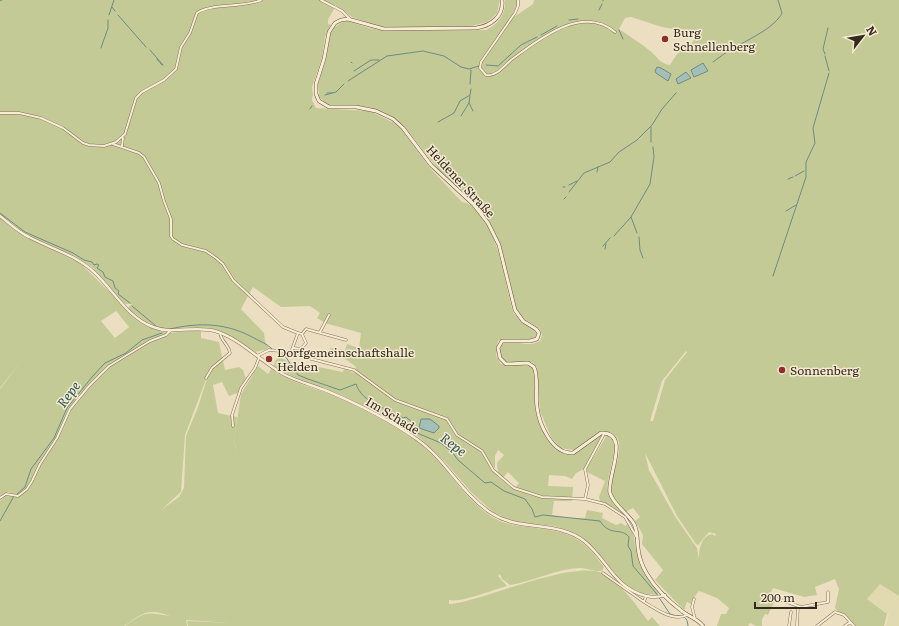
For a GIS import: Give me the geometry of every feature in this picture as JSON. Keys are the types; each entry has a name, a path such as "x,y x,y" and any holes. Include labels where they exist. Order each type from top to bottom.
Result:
{"main road":[{"path":"350,20 384,29 476,28 487,26 496,19 501,11 502,0"},
{"name":"Heldener Straße","path":"350,20 341,20 331,28 316,84 316,97 329,107 370,109 393,120 403,128 431,165 443,178 482,214 499,245 515,310 523,321 536,329 539,333 538,338 534,341 502,341 498,348 500,358 506,364 528,363 534,367 538,412 550,439 559,449 567,452 575,452 597,435 604,433"},
{"path":"604,433 611,436 617,445 616,459 609,483 610,493 615,502 633,523 637,537 638,552 644,568 664,596 703,626"}],"street":[{"path":"122,146 136,98 142,92 164,80 176,69 181,47 190,33 197,13 207,9 250,4 261,0"},
{"path":"321,0 342,11 350,20"},
{"path":"518,0 518,6 515,13 481,62 480,68 486,75 496,73 540,39 574,24 589,21 600,24 615,32"},
{"path":"0,113 19,113 41,118 63,128 83,143 96,147 112,144 124,137"},
{"path":"112,144 122,146 143,156 157,179 171,219 171,236 173,240 182,245 206,251 216,258 223,264 236,282 283,327 302,334 306,341 301,349 293,349 286,353 269,350 258,357 255,368 241,388 232,415 233,426"},
{"path":"0,216 24,234 83,263 96,274 126,308 140,320 153,327 170,331"},
{"path":"320,332 329,315"},
{"name":"Im Schade","path":"170,331 198,328 220,333 234,340 282,373 361,406 410,435 439,458 479,503 500,518 521,525 563,530 576,536 592,548 620,583 631,590 646,596 664,596"},
{"path":"302,334 306,329 346,340"},
{"path":"0,498 6,494 18,496 27,489 40,464 57,438 70,409 104,371 150,341 166,335 170,331"},
{"path":"206,378 214,365 230,354 228,346 221,338 220,333"},
{"path":"293,349 298,333"},
{"path":"293,349 304,357 354,370 394,400 447,419 457,434 482,451 493,470 514,488 542,497 585,499 605,504 622,514 631,525 637,537"},
{"path":"585,499 588,485 585,469 604,433"},
{"path":"603,573 644,602 672,616 683,617 687,615"},
{"path":"770,596 798,606 808,607 828,602 828,592"},
{"path":"644,602 646,596"},
{"path":"694,599 692,607 695,619"},
{"path":"797,626 798,606"},
{"path":"789,626 791,612"},
{"path":"817,626 835,612 844,615 854,626"},
{"path":"845,626 850,622"}],"shaded area":[{"path":"880,583 899,596 899,626 886,626 889,615 867,599"}],"green space":[{"path":"0,0 500,0 497,13 488,22 467,27 380,27 352,17 335,5 328,21 328,24 331,25 325,37 322,58 312,87 312,100 316,108 370,111 394,123 402,130 430,168 462,202 474,207 483,218 491,232 497,249 513,312 533,328 537,335 532,340 505,339 498,341 496,356 501,364 531,366 533,369 535,407 539,423 547,438 558,450 573,455 594,438 602,435 584,469 576,473 572,479 565,476 549,475 548,486 573,487 572,501 554,501 552,515 568,518 585,518 587,510 603,513 602,518 616,525 621,523 626,526 628,522 634,537 642,568 646,576 660,592 656,595 642,593 630,588 617,578 596,550 581,537 571,531 554,526 515,522 493,512 472,493 444,461 409,428 341,395 292,376 273,366 274,364 284,370 274,363 279,356 290,363 291,362 299,372 313,370 314,366 343,372 344,369 355,373 356,367 347,360 329,354 330,348 345,350 347,344 359,348 361,333 325,323 317,318 320,313 310,306 281,307 253,287 241,309 264,333 265,341 269,349 255,352 227,334 215,329 199,327 174,329 158,327 142,319 128,308 132,304 125,304 92,267 74,256 25,234 0,214","holes":["498,450 504,455 497,463 498,474 503,478 508,472 519,483 514,489 498,477 493,470 495,467 495,456"]},
{"path":"505,0 517,0 517,6 512,15 514,17 533,4 534,0 899,0 899,596 880,584 867,599 887,614 884,626 855,626 839,612 835,608 839,589 835,579 815,587 817,595 804,597 773,588 769,597 775,600 768,615 765,614 762,619 762,626 756,626 750,623 748,626 717,626 721,614 726,614 729,608 717,598 699,591 692,600 691,604 687,602 684,610 655,580 663,570 642,544 643,535 635,521 640,517 633,508 626,512 613,498 611,485 618,456 618,439 612,433 601,431 574,450 560,448 551,437 540,411 537,367 532,362 509,362 504,361 501,358 501,345 504,343 515,342 531,344 540,341 542,336 539,329 524,319 516,309 500,247 489,222 469,198 474,197 453,185 442,174 404,126 392,117 369,107 328,105 319,97 318,84 326,59 330,34 333,28 342,22 348,21 369,28 386,31 486,30 498,22 503,14","holes":["631,17 662,27 690,32 696,30 698,34 691,44 677,54 670,65 661,61 652,52 619,29 625,18","686,351 687,352 665,380 653,421 650,421 662,381","645,453 677,516 696,544 698,545 709,532 716,534 715,536 712,534 708,536 701,544 699,560 697,548 676,518 649,470"]},
{"path":"0,218 22,235 80,263 140,322 169,333 201,330 201,338 219,342 225,370 239,367 243,370 247,382 240,392 229,396 222,382 213,385 218,413 237,417 235,435 241,394 258,366 268,374 271,369 293,381 353,404 412,438 434,457 473,501 494,518 502,522 564,533 572,536 588,548 604,567 602,571 580,568 571,569 510,585 502,579 500,574 498,576 507,586 461,600 449,600 449,604 484,596 551,576 572,572 590,571 604,574 611,578 628,595 648,621 652,617 660,626 188,626 187,621 231,623 186,620 187,626 125,626 142,615 150,613 170,616 162,613 150,612 140,615 124,626 0,626 0,501 8,493 20,496 8,492 0,498 0,389 21,361 0,388","holes":["116,311 129,327 115,338 101,321","210,369 198,407 186,436 184,488 179,497 161,510 181,492 185,435"]},
{"path":"607,435 614,441 614,455 608,484 609,496 622,513 600,501 599,497 605,481 587,472 587,468"}],"water":[{"path":"703,63 708,71 694,77 691,70"},
{"path":"657,67 671,74 668,81 656,73 655,71"},
{"path":"686,72 691,78 678,84 676,79"},
{"path":"421,419 430,419 439,426 439,428 434,433 419,428"}],"waterway":[{"path":"109,15 114,0"},
{"path":"739,45 763,31 779,18 782,13 778,0"},
{"path":"599,10 602,4"},
{"path":"112,7 115,11"},
{"path":"118,15 146,47"},
{"path":"569,20 578,19"},
{"path":"101,48 108,28 108,20"},
{"path":"541,35 557,26"},
{"path":"825,54 823,49 828,28"},
{"path":"619,30 623,39"},
{"path":"486,65 498,66 521,45 537,37"},
{"path":"713,62 735,46"},
{"path":"150,50 163,65"},
{"path":"348,81 387,56 423,51 444,56 461,67 469,69 479,66"},
{"path":"825,56 829,71"},
{"path":"157,59 162,65"},
{"path":"354,71 371,60 379,60"},
{"path":"470,84 471,70"},
{"path":"773,276 806,177 806,162 815,143 813,128 829,73"},
{"path":"325,95 336,92 344,84"},
{"path":"438,122 454,113 460,101 470,95 471,89"},
{"path":"327,93 332,93"},
{"path":"569,192 584,173 610,162 619,152 637,140 652,125 662,109 676,93"},
{"path":"461,116 469,103 470,96"},
{"path":"469,103 473,111"},
{"path":"651,127 651,142"},
{"path":"637,233 631,217 650,184 654,157 653,147"},
{"path":"597,172 598,167"},
{"path":"795,176 804,171"},
{"path":"788,179 793,177"},
{"path":"569,185 577,181"},
{"path":"786,211 796,205"},
{"path":"0,213 25,232 73,253 84,260 92,262 94,265 99,265 97,268 103,272 105,277 113,281 115,288 119,291 118,294 130,303"},
{"path":"614,236 631,217"},
{"path":"639,237 640,250 643,258"},
{"path":"603,246 610,238"},
{"path":"605,249 606,244"},
{"path":"132,306 156,326"},
{"name":"Repe","path":"170,329 192,325 213,325 234,329 266,344 272,349"},
{"name":"Repe","path":"17,494 25,487 31,469 54,438 67,408 92,377 105,363 126,353 142,340 162,333"},
{"name":"Repe","path":"276,351 285,356 298,375 340,390 356,384 359,391 370,401 403,418 406,417 412,422 410,426 417,433 441,443 485,483 491,482 504,491 525,499 532,509 535,517 543,515 600,521 608,529 626,534 629,537 628,546 631,551 633,566 656,593 670,614 684,617 688,626"},
{"name":"Repe","path":"0,521 14,496"}],"place":[{"name":"Burg Schnellenberg","path":"665,39"},
{"name":"Dorfgemeinschaftshalle Helden","path":"269,359"},
{"name":"Sonnenberg","path":"782,370"}]}
